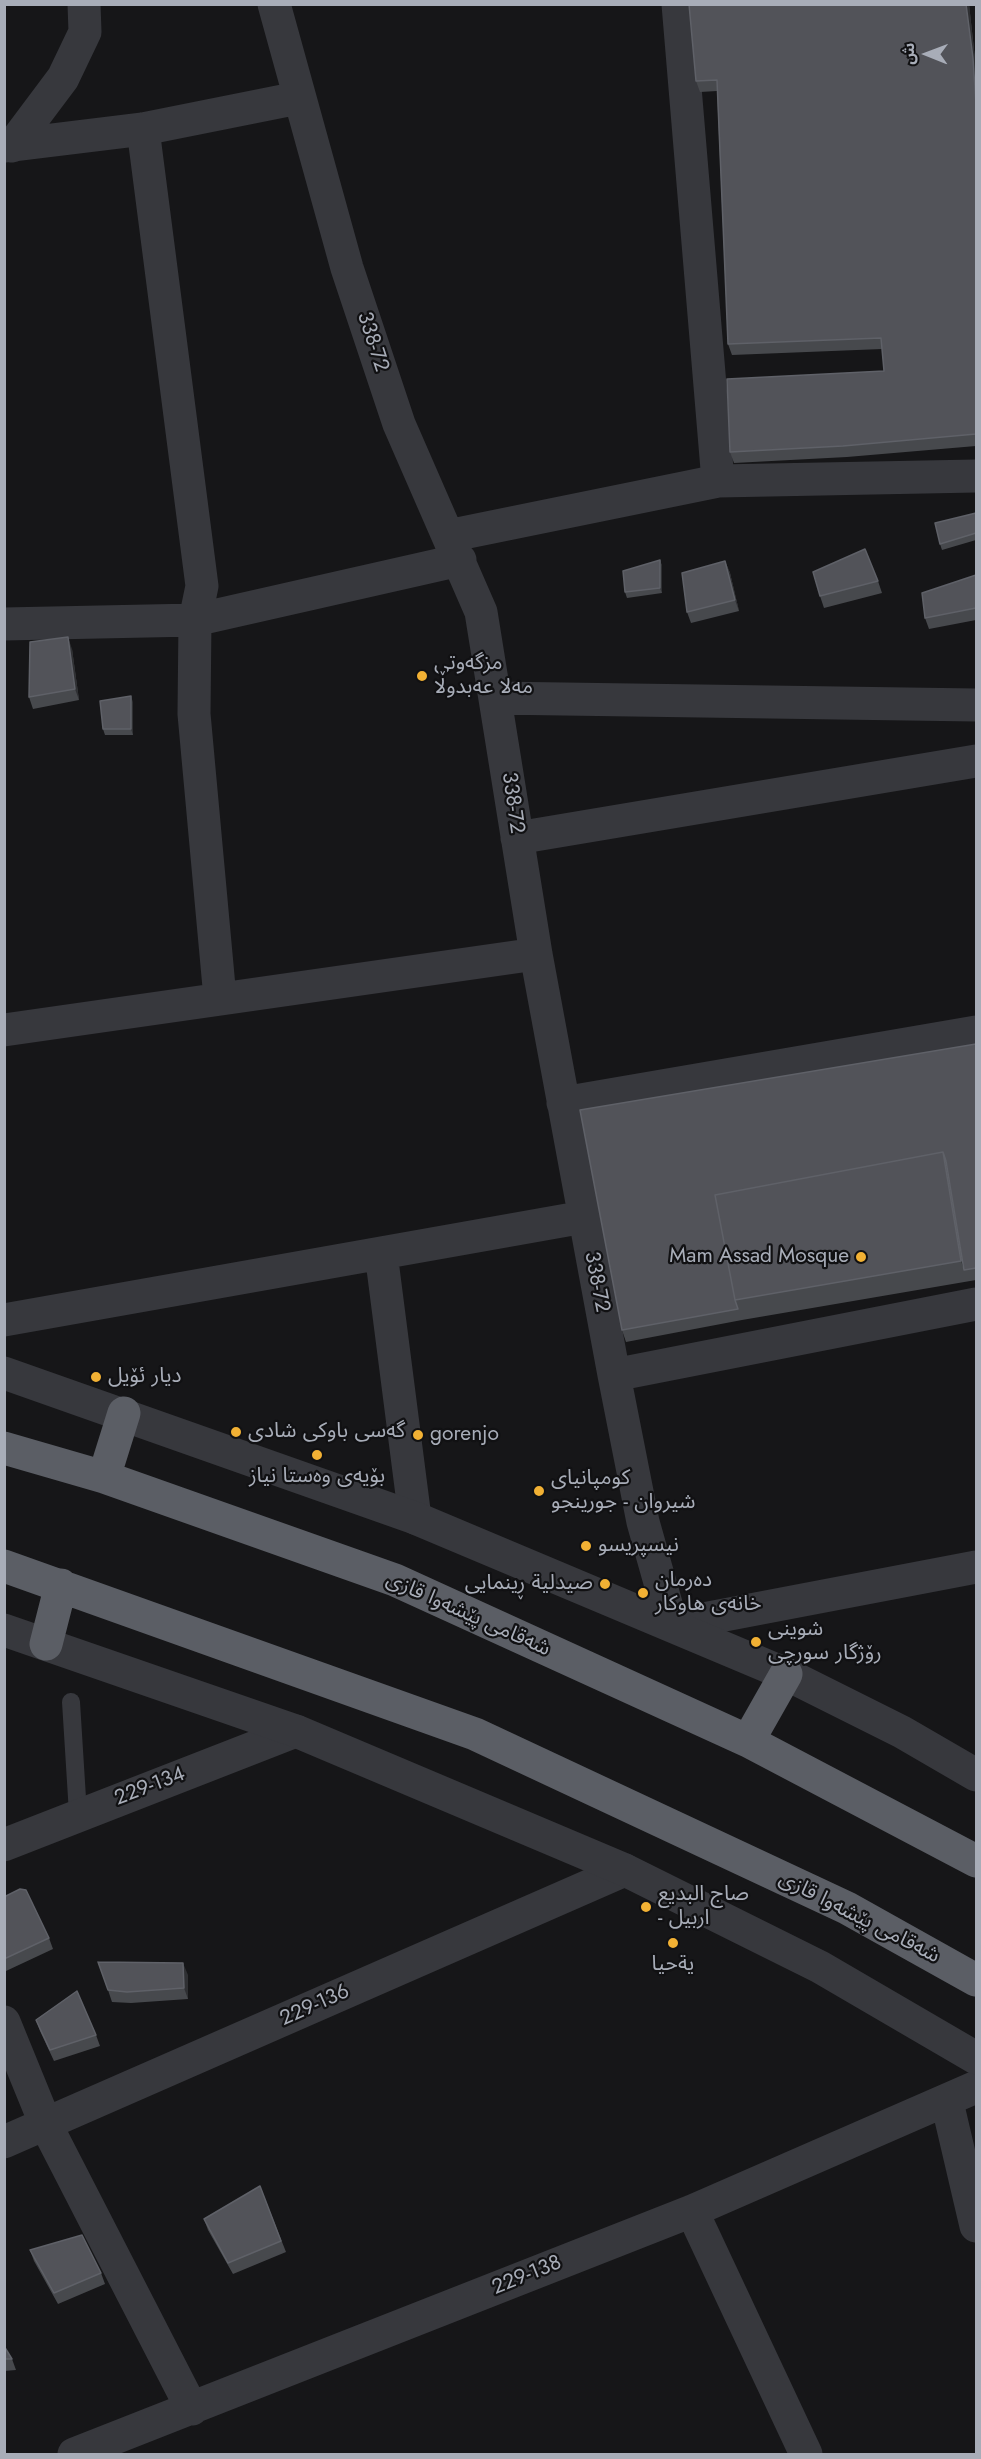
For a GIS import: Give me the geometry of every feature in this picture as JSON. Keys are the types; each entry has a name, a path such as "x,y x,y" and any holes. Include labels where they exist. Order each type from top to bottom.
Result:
{"highway":[{"path":"104,1477 124,1413"},
{"name":"شەقامی پێشەوا قازی","path":"4,1448 104,1477 395,1580 748,1741 976,1862"},
{"name":"شەقامی پێشەوا قازی","path":"4,1566 475,1734 847,1908 976,1980"},
{"path":"46,1644 61,1585"},
{"path":"748,1741 786,1674"}],"street":[{"path":"8,146 63,78 85,32 84,4"},
{"name":"338-72","path":"274,4 298,98 347,268 399,424 481,612 536,954 584,1217 643,1522 672,1624"},
{"path":"678,4 718,481"},
{"path":"8,146 143,129 298,98"},
{"path":"143,129 202,586 195,620 194,714 220,998"},
{"path":"4,624 195,620 454,548 718,481 976,477"},
{"path":"495,698 976,705"},
{"path":"517,838 976,761"},
{"path":"4,1030 536,954"},
{"path":"564,1103 976,1032"},
{"path":"4,1320 584,1217"},
{"path":"381,1253 415,1518"},
{"path":"614,1375 976,1304"},
{"path":"4,1373 124,1413 415,1518 672,1624 786,1674 902,1732 976,1775"},
{"path":"672,1624 976,1567"},
{"path":"4,1630 296,1731 626,1869 820,1967 976,2058"},
{"name":"229-134","path":"4,1845 78,1814 296,1731"},
{"name":"229-136","path":"4,2142 626,1869"},
{"path":"4,2022 46,2125 192,2409"},
{"name":"229-138","path":"74,2454 692,2211 947,2102 976,2087"},
{"path":"947,2102 976,2226"},
{"path":"692,2211 806,2454"}],"lane":[{"path":"71,1702 78,1814"}],"building":[{"path":"689,4 966,4 976,104 976,434 843,446 730,452 727,379 884,371 881,338 728,344 717,80 696,81"},
{"path":"976,513 976,533 940,544 935,523"},
{"path":"865,549 878,581 820,596 813,572"},
{"path":"660,560 660,588 625,592 623,571"},
{"path":"725,561 735,600 687,612 682,573"},
{"path":"976,575 976,608 925,618 922,593"},
{"path":"68,637 75,689 29,697 30,642"},
{"path":"131,696 131,729 103,729 100,701"},
{"path":"976,1044 976,1268 964,1270 943,1152 715,1195 738,1309 622,1330 580,1110"},
{"path":"943,1152 961,1261 735,1300 715,1195"},
{"path":"20,1889 26,1890 49,1938 4,1959 4,1897"},
{"path":"98,1962 183,1963 184,1988 127,1992 108,1990"},
{"path":"77,1991 96,2035 50,2050 36,2020"},
{"path":"260,2186 281,2241 228,2263 204,2219"},
{"path":"82,2235 101,2273 54,2293 30,2250"},
{"path":"4,2346 12,2359 4,2359"}],"place":[{"name":"مزگەوتی مەلا عەبدوڵا","path":"422,676"},
{"name":"Mam Assad Mosque","path":"861,1257"},
{"name":"دیار ئۆیل","path":"96,1377"},
{"name":"گەسی باوکی شادی","path":"236,1432"},
{"name":"gorenjo","path":"418,1435"},
{"name":"بۆیەی وەستا نیاز","path":"317,1455"},
{"name":"كومپانیای شیروان - جورینجو","path":"539,1491"},
{"name":"نيسپريسو","path":"586,1546"},
{"name":"صيدلية ڕینمایی","path":"605,1584"},
{"name":"دەرمان خانەی هاوکار","path":"643,1593"},
{"name":"شوينی رۆژگار سورچی","path":"756,1642"},
{"name":"صاج البديع - اربيل","path":"646,1907"},
{"name":"يةحيا","path":"673,1943"}]}
